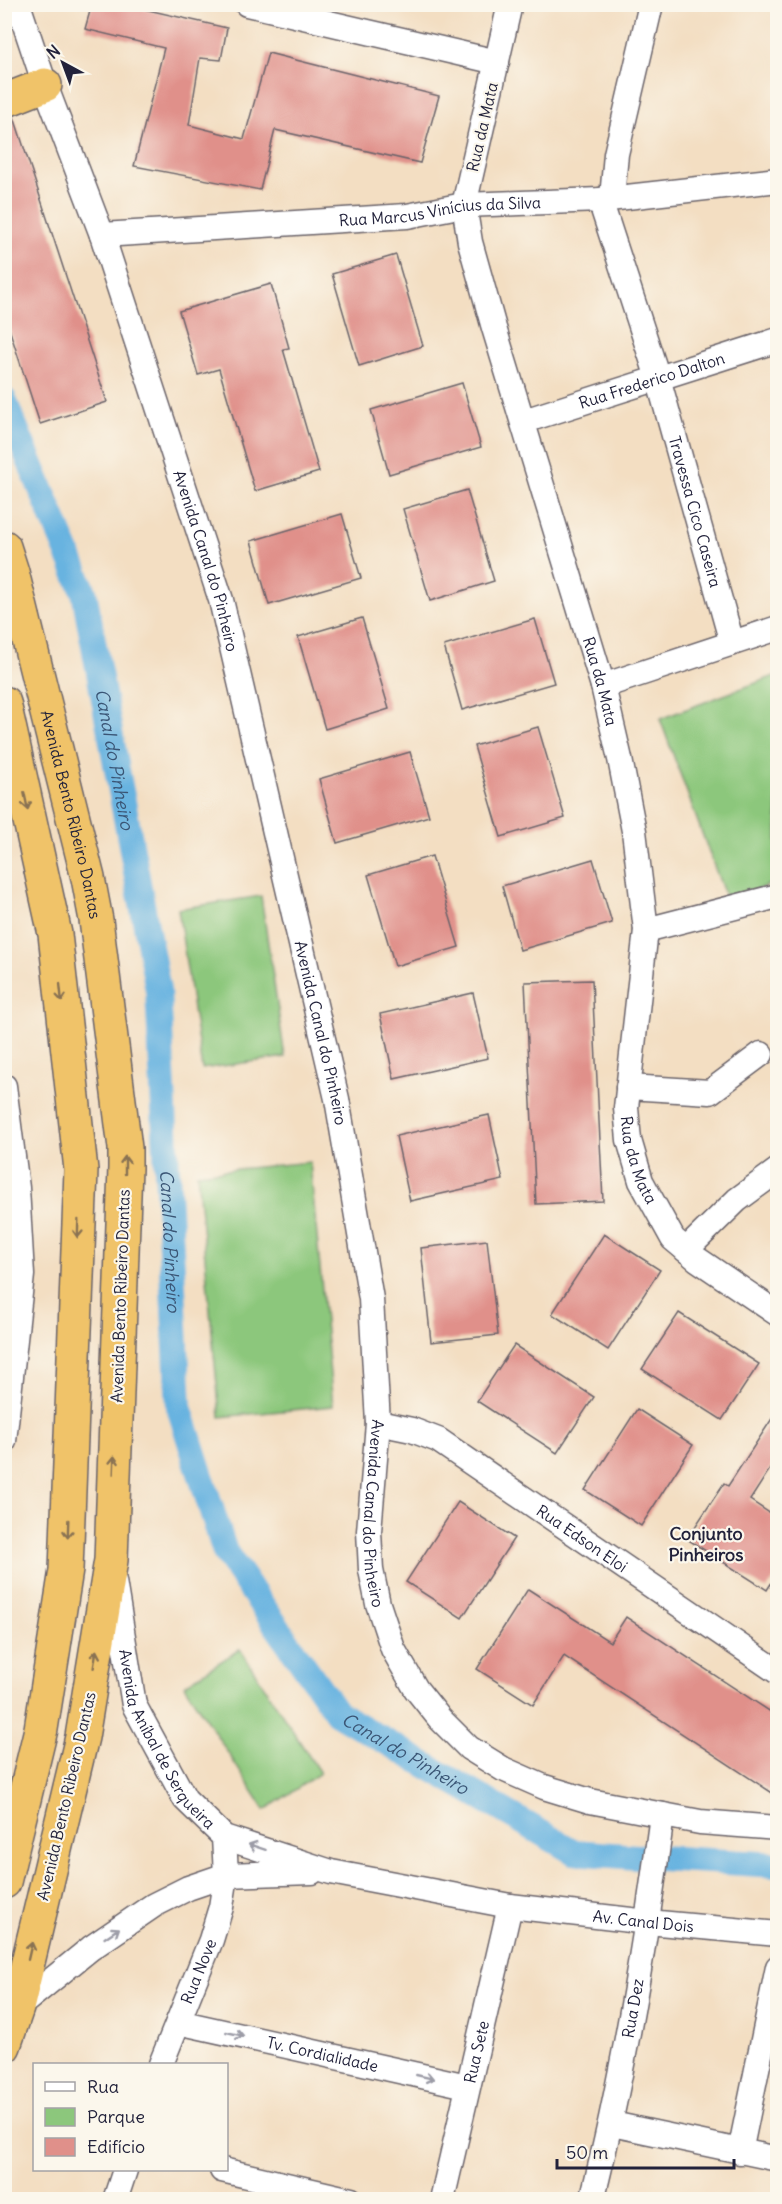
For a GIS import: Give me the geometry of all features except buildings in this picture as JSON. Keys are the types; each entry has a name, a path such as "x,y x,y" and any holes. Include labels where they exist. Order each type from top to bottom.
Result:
{"highway":[{"path":"4,100 45,85"},
{"name":"Avenida Bento Ribeiro Dantas","path":"4,548 12,572 88,878 96,920 125,1148 111,1560 82,1737 16,2008 4,2046"},
{"path":"4,703 55,934 81,1170 66,1570 41,1729 7,1856"}],"street":[{"name":"Avenida Canal do Pinheiro","path":"18,4 45,85 102,235 221,600 337,1099 371,1299 378,1424 369,1531 371,1570 378,1604 393,1649 416,1689 441,1719 469,1748 503,1770 590,1801 700,1822 777,1828"},
{"path":"247,4 497,62"},
{"name":"Rua da Mata","path":"510,4 464,205 476,263 494,328 603,686 634,831 646,930 626,1108 629,1140 641,1181 673,1239 777,1314"},
{"path":"606,199 651,4"},
{"name":"Rua Marcus Vinícius da Silva","path":"102,235 407,216 464,205 606,199 777,180"},
{"name":"Travessa Cico Caseira","path":"606,199 732,643"},
{"name":"Rua Frederico Dalton","path":"524,421 777,340"},
{"path":"603,686 777,628"},
{"path":"646,930 777,896"},
{"path":"628,1087 710,1092 761,1054"},
{"path":"4,1086 12,1244 22,1275 10,1343 4,1441"},
{"path":"686,1250 737,1200 777,1170"},
{"name":"Rua Edson Eloi","path":"378,1424 412,1430 438,1440 777,1672"},
{"name":"Avenida Aníbal de Serqueira","path":"111,1560 134,1705 185,1799 224,1837 329,1871 510,1906"},
{"name":"Rua Dez","path":"592,2199 612,2124 648,1922 662,1815"},
{"name":"Rua Nove","path":"161,2063 211,1940 221,1907 226,1875 224,1837"},
{"name":"Avenida Aníbal de Serqueira","path":"16,2008 91,1948 154,1905 188,1888 226,1875 329,1871"},
{"name":"Av. Canal Dois","path":"510,1906 777,1934"},
{"name":"Rua Sete","path":"442,2199 510,1906"},
{"path":"740,2152 777,1967"},
{"name":"Tv. Cordialidade","path":"178,2022 467,2086"},
{"path":"612,2124 777,2159"},
{"path":"228,2170 351,2199"},
{"path":"115,2199 124,2171"}],"green space":[{"path":"777,675 777,882 727,901 660,719"},
{"path":"261,896 285,1057 202,1069 178,909"},
{"path":"310,1162 333,1406 220,1417 197,1173"},
{"path":"240,1649 320,1773 265,1810 184,1685"}],"waterway":[{"name":"Canal do Pinheiro","path":"4,400 84,592 158,990 179,1407 225,1552 337,1713 574,1852 649,1858"},
{"name":"Canal do Pinheiro","path":"659,1858 778,1865"}],"district":[{"name":"Conjunto Pinheiros","path":"706,1543"}]}
